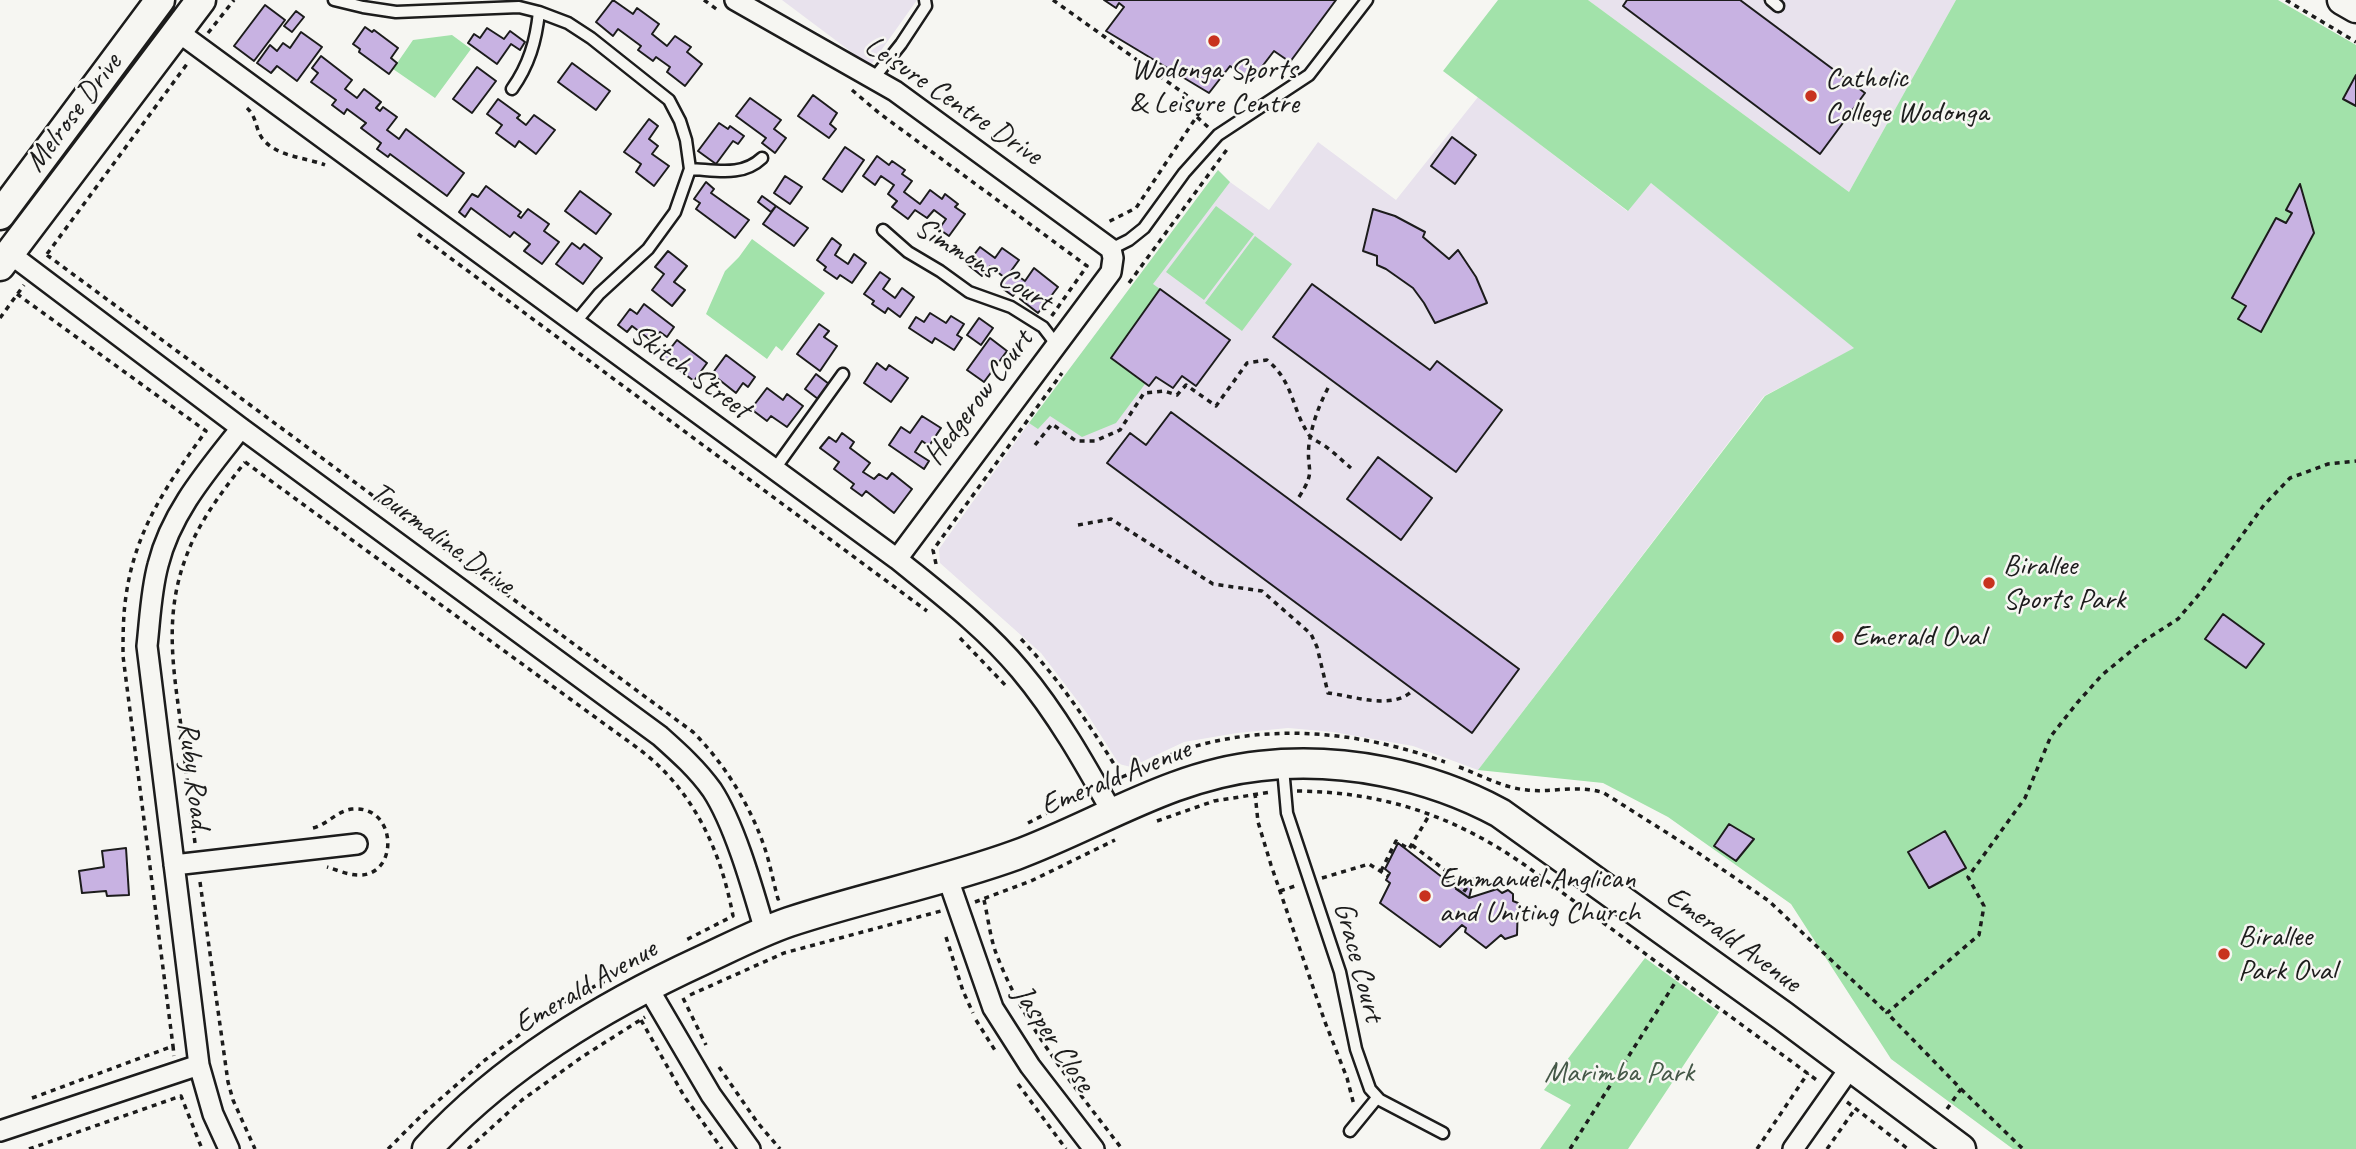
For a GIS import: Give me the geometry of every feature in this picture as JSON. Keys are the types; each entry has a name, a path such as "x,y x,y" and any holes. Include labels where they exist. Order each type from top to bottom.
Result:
{"street":[{"name":"Melrose Drive","path":"0,215 160,0"},
{"name":"Melrose Drive","path":"3,255 201,0"},
{"path":"2342,0 2356,8"},
{"name":"Leisure Centre Drive","path":"731,8 874,78 1111,249"},
{"name":"Skitch Street","path":"177,31 897,559 981,629 1020,670 1074,744 1116,826"},
{"name":"Hedgerow Court","path":"897,559 1111,272 1111,249"},
{"name":"Tourmaline Drive","path":"3,255 34,272 241,428 649,727 689,761 713,792 730,827 765,931"},
{"name":"Ruby Road","path":"229,1149 213,1114 199,1065 148,646 158,565 170,530 188,499 241,428"},
{"name":"Emerald Avenue","path":"427,1149 449,1124 526,1060 607,1007 653,997 765,931 1116,826 1180,783 1227,772 1284,778 1311,764 1398,775 1433,784 1487,806 1520,826 1961,1149"},
{"path":"174,865 357,844"},
{"name":"Jasper Close","path":"947,876 993,1009 1030,1066 1094,1149"},
{"path":"653,997 711,1096 750,1149"},
{"path":"0,1131 199,1065"},
{"path":"1793,1149 1850,1068"}],"lane":[{"path":"334,0 396,12 519,7 539,12 580,30 669,100 686,140 690,169 675,212 648,249 599,294 574,324"},
{"path":"874,78 926,6 925,0"},
{"path":"1111,249 1144,228 1184,173 1217,135 1308,75 1367,0"},
{"path":"512,89 523,73 536,38 539,12"},
{"path":"690,169 739,171 752,168 762,158"},
{"name":"Simmons Court","path":"883,230 908,252 969,292 1011,307 1043,327 1056,344"},
{"path":"774,470 843,374"},
{"name":"Grace Court","path":"1284,778 1287,813 1340,972 1356,1049 1370,1089 1377,1098"},
{"path":"1350,1131 1377,1098 1443,1133"}],"path":[{"path":"704,0 731,8"},
{"path":"1053,0 1203,107 1136,208 1103,225 1094,237"},
{"path":"2286,0 2356,42"},
{"path":"0,318 187,64"},
{"path":"845,84 879,113 1087,266 1043,327"},
{"path":"47,254 693,732 707,745 729,776 749,813 764,846 778,899 790,895"},
{"path":"1035,445 1052,424 1076,441 1095,442 1120,430 1144,393 1164,391 1177,395 1186,385 1216,406 1247,363 1267,360 1286,380 1294,406 1310,438 1334,452 1351,468"},
{"path":"1299,497 1311,474 1310,438 1321,401 1329,386"},
{"path":"227,446 245,462 646,754 665,773 699,817 709,836 719,859 733,916 685,941"},
{"path":"2023,1149 1887,1013 1979,935 1984,906 1968,877 2025,798 2051,736 2077,702 2102,674 2142,642 2178,619 2201,592 2264,505 2290,478 2328,464 2356,461"},
{"path":"245,462 215,501 196,534 182,569 173,608 171,651 228,1083 255,1149"},
{"path":"1078,525 1111,519 1213,584 1262,591 1311,634 1317,647 1328,693 1391,702 1406,697 1413,690"},
{"path":"1155,822 1214,801 1255,793 1284,778 1405,805 1459,826 1502,849 1908,1149"},
{"path":"1255,793 1258,822 1280,891 1325,1023 1347,1078 1351,1100 1362,1114"},
{"path":"1024,825 1082,795"},
{"path":"1381,871 1396,841 1409,849 1430,814"},
{"path":"707,1047 683,998 784,953 957,907 1031,881 1116,826"},
{"path":"1412,845 1467,887 1463,893"},
{"path":"1280,891 1369,864 1388,876"},
{"path":"984,899 995,951 1037,1036 1122,1149"},
{"path":"1570,1149 1694,953"},
{"path":"388,1149 423,1114 485,1060 564,1002 612,978"},
{"path":"468,1149 522,1100 582,1057 641,1020 653,997"},
{"path":"641,1020 684,1096 722,1149"},
{"path":"713,1058 736,1093 780,1149"},
{"path":"1757,1149 1808,1073"},
{"path":"1933,1127 1961,1089"},
{"path":"29,1149 181,1096 202,1149"},
{"path":"1827,1149 1855,1109"}],"shaded area":[{"path":"782,0 917,0 870,66"},
{"name":"Catholic College Wodonga","path":"1588,0 1956,0 1849,192"},
{"path":"1478,97 1627,211 1651,183 1855,348 1764,396 1478,770 1413,746 1333,732 1288,728 1184,742 1131,767 1119,764 1086,712 1041,653 940,563 939,549 1029,423 1218,170 1269,210 1318,142 1396,200"}],"green space":[{"name":"Birallee Sports Park","path":"1498,0 1588,0 1849,192 1956,0 2278,0 2356,45 2356,1149 2013,1149 1891,1059 1791,904 1668,817 1603,783 1478,770 1765,396 1854,348 1651,183 1628,211 1443,71"},
{"path":"452,35 471,49 435,98 393,69 413,40"},
{"path":"1218,170 1230,182 1153,284 1160,289 1111,358 1145,384 1116,423 1082,437 1050,416 1038,429 1029,423"},
{"path":"1216,206 1254,234 1204,300 1166,272"},
{"path":"1255,236 1292,264 1242,331 1205,303"},
{"path":"752,239 825,293 782,351 776,346 767,359 706,314 725,271"},
{"name":"Marimba Park","path":"1645,958 1719,1012 1628,1149 1540,1149 1571,1105 1544,1090"}],"building":[{"path":"613,0 633,14 637,8 659,24 652,34 667,46 675,36 691,47 687,52 702,64 685,86 667,72 670,67 656,57 653,61 638,50 641,46 618,29 613,36 596,22"},
{"name":"Wodonga Sports & Leisure Centre","path":"1104,0 1336,0 1290,62 1274,51 1251,81 1230,66 1209,93 1106,31 1124,7 1119,3 1116,8"},
{"path":"1627,0 1740,0 1865,93 1820,154 1623,6"},
{"path":"265,5 285,20 254,61 234,46"},
{"path":"296,11 304,17 292,32 284,26"},
{"path":"365,27 372,32 374,30 398,48 391,58 397,63 389,74 359,52 360,49 353,44"},
{"path":"487,28 504,39 510,31 525,42 520,50 511,44 497,64 468,43 474,34 480,38"},
{"path":"301,32 322,47 297,81 277,66 271,73 257,63 270,45 277,51 283,43 290,48"},
{"path":"321,56 352,80 345,89 357,98 364,89 381,102 376,108 380,111 383,107 397,117 387,130 399,139 406,129 464,173 447,196 390,154 388,157 377,149 381,143 361,128 366,123 347,109 344,114 332,105 336,100 311,82 318,73 312,68"},
{"path":"572,63 610,91 596,110 558,82"},
{"path":"477,67 496,81 472,113 453,99"},
{"path":"2356,75 2356,106 2343,99"},
{"path":"813,95 837,113 830,124 836,129 829,138 798,116"},
{"path":"750,98 781,120 774,129 786,138 775,153 762,143 766,138 736,116"},
{"path":"498,99 520,115 517,118 526,125 534,115 555,130 536,154 519,141 515,147 496,133 502,125 487,114"},
{"path":"649,119 658,126 649,139 658,146 652,154 669,166 654,186 636,172 641,164 624,152"},
{"path":"719,123 728,129 730,126 744,136 738,144 733,141 716,164 698,151"},
{"path":"1452,137 1476,155 1455,184 1431,166"},
{"path":"845,147 864,160 842,192 823,179"},
{"path":"877,156 889,165 892,161 905,170 902,174 912,181 904,192 920,204 930,190 942,199 945,194 958,204 955,207 965,214 949,236 939,229 946,219 934,210 927,218 915,210 908,219 892,207 897,201 888,194 894,185 881,176 875,185 863,176"},
{"path":"785,176 802,187 790,204 774,193"},
{"path":"706,182 714,189 711,193 749,220 735,238 696,209 700,203 694,199"},
{"path":"2300,184 2314,233 2261,332 2238,319 2246,306 2232,298 2276,218 2286,223 2292,213 2286,210"},
{"path":"486,186 521,212 518,216 521,218 528,209 549,224 544,231 559,242 542,264 524,251 530,244 514,232 510,237 471,208 465,217 459,212 472,194 478,197"},
{"path":"580,191 611,214 596,234 565,211"},
{"path":"762,196 776,206 771,212 758,202"},
{"path":"776,206 808,228 794,246 763,224"},
{"path":"1373,209 1395,216 1425,232 1423,237 1449,259 1458,250 1476,277 1487,303 1435,323 1413,288 1377,265 1377,256 1363,251"},
{"path":"832,238 841,245 835,255 848,264 854,254 866,263 852,283 840,275 837,279 824,270 826,267 817,260"},
{"path":"572,243 580,249 584,244 602,258 583,284 556,264"},
{"path":"980,247 995,258 1002,248 1019,260 1011,271 1025,281 1034,268 1058,287 1038,313 1020,299 1026,291 1020,287 1013,296 999,286 1005,278 990,266 982,276 967,264"},
{"path":"668,251 687,266 674,282 685,290 672,306 652,290 664,274 655,267"},
{"path":"880,272 890,279 883,289 895,298 902,288 914,297 900,317 888,308 885,313 864,294"},
{"path":"1312,284 1430,370 1437,361 1502,410 1456,472 1273,337"},
{"path":"1160,289 1230,340 1196,386 1182,376 1173,388 1156,377 1149,386 1111,358"},
{"path":"644,304 674,327 667,337 660,332 653,342 632,326 627,332 618,325 630,309 637,314"},
{"path":"930,313 946,323 951,316 964,324 957,335 962,338 954,350 935,338 932,343 909,328 916,317 924,322"},
{"path":"979,318 993,328 981,345 967,335"},
{"path":"819,324 829,331 824,337 837,346 820,371 797,354"},
{"path":"990,338 1007,351 984,382 967,370"},
{"path":"677,340 707,363 694,381 663,358"},
{"path":"726,355 755,377 748,387 743,383 736,393 712,374"},
{"path":"877,363 886,370 889,365 908,378 891,402 864,383"},
{"path":"816,374 829,384 818,399 805,389"},
{"path":"767,388 783,400 787,394 803,406 787,427 771,416 767,421 751,409"},
{"path":"1171,412 1519,669 1472,733 1107,463 1130,433 1146,445"},
{"path":"922,416 941,428 929,446 922,441 915,452 929,461 924,469 889,445 901,427 910,433"},
{"path":"842,433 854,442 850,448 870,463 863,472 874,479 879,474 887,479 892,473 912,489 894,513 866,491 862,496 851,488 854,484 834,469 839,462 820,448 829,437 836,442"},
{"path":"1378,457 1432,498 1401,540 1347,499"},
{"path":"2223,614 2264,644 2246,668 2205,639"},
{"path":"1729,824 1754,839 1736,861 1714,846"},
{"path":"1945,831 1966,868 1929,888 1908,852"},
{"name":"Emmanuel Anglican and Uniting Church","path":"1398,843 1469,898 1497,889 1502,893 1508,890 1513,894 1513,901 1518,903 1517,935 1505,939 1501,935 1486,948 1465,932 1466,928 1462,925 1440,947 1380,903 1390,883 1386,880 1390,873 1385,869"},
{"path":"126,848 129,895 107,896 106,891 82,893 79,871 104,867 102,851"},
{"path":"1474,878 1469,898 1456,889"}],"place":[{"name":"Wodonga Sports & Leisure Centre","path":"1214,41"},
{"name":"Catholic College Wodonga","path":"1811,96"},
{"name":"Birallee Sports Park","path":"1989,583"},
{"name":"Emerald Oval","path":"1838,637"},
{"name":"Emmanuel Anglican and Uniting Church","path":"1425,896"},
{"name":"Birallee Park Oval","path":"2224,954"}]}
